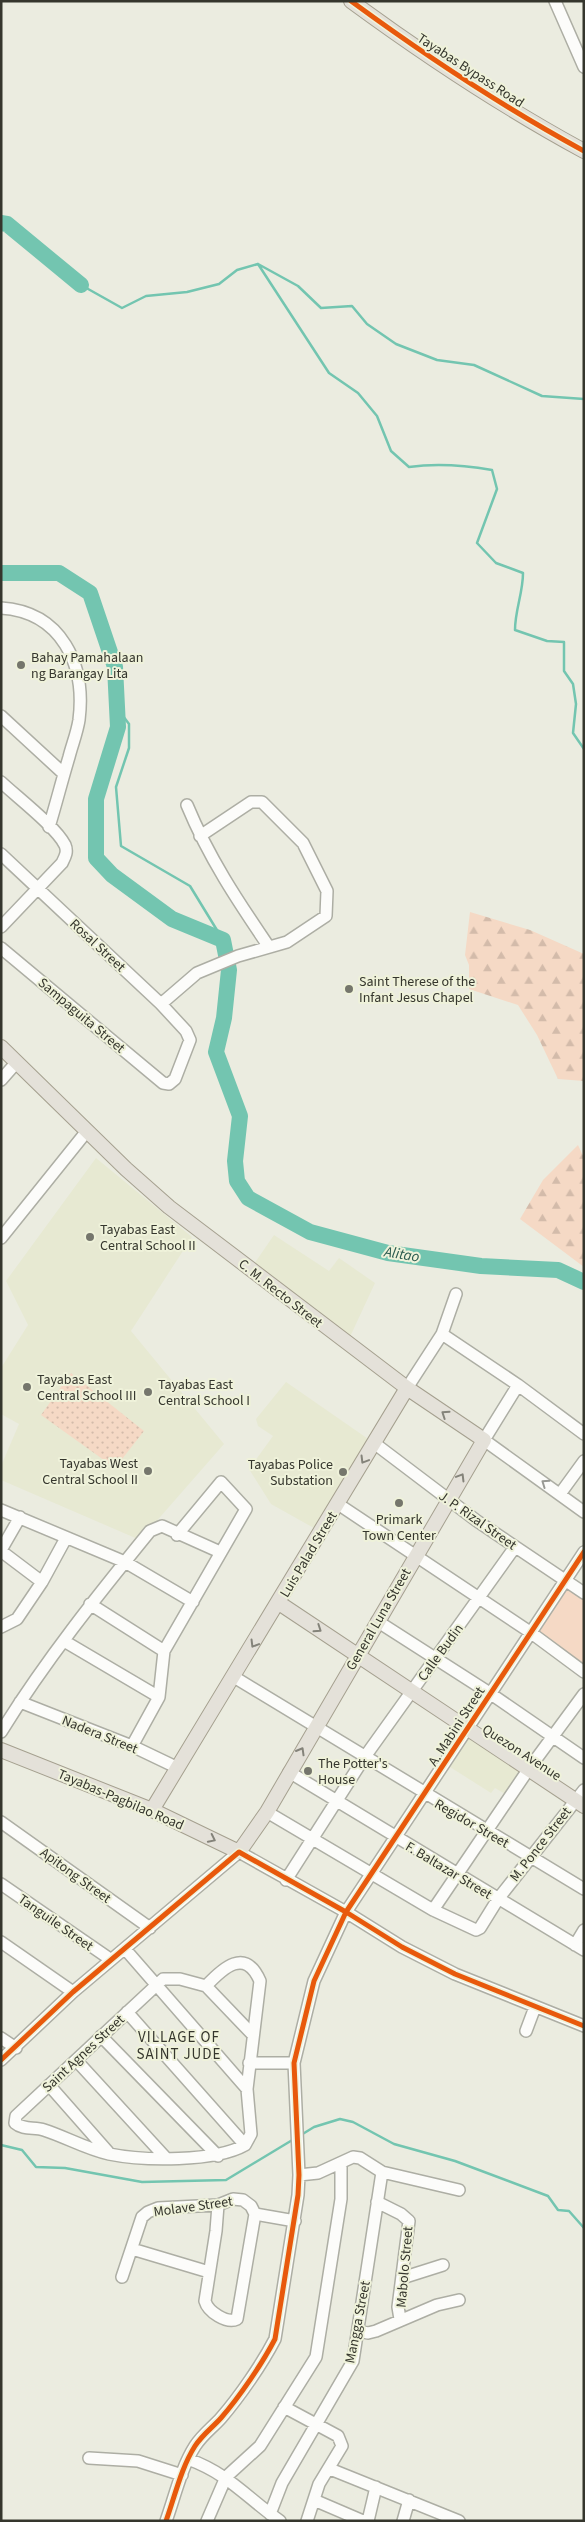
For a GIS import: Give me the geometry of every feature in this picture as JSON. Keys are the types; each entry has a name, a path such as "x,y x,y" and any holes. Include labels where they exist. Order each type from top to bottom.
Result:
{"main road":[{"name":"Tayabas Bypass Road","path":"351,1 456,75 532,122 584,151"},
{"name":"C. M. Recto Street","path":"1,1047 87,1131 169,1207 407,1388 484,1440"},
{"name":"Luis Palad Street","path":"152,1810 279,1603 407,1388"},
{"name":"General Luna Street","path":"239,1852 266,1812 484,1440"},
{"name":"Quezon Avenue","path":"279,1603 528,1770 581,1798"},
{"name":"Tayabas-Pagbilao Road","path":"1,1750 152,1810 239,1852"}],"street":[{"path":"555,1 584,67"},
{"path":"1,608 36,616 55,629 73,655 81,696 79,722 49,827"},
{"path":"1,716 64,774"},
{"path":"1,782 49,827 65,845 67,854 62,863 1,927"},
{"path":"161,1004 197,973 238,956 287,942 326,916 327,891 303,843 262,802 251,802 200,836"},
{"path":"187,805 200,836 225,882 269,947"},
{"name":"Rosal Street","path":"1,854 161,1004 186,1031 190,1040"},
{"name":"Sampaguita Street","path":"1,948 163,1083 169,1084 175,1079 190,1040"},
{"path":"1,1080 16,1063"},
{"path":"1,1238 87,1131"},
{"name":"Luis Palad Street","path":"407,1388 442,1334 456,1294"},
{"path":"442,1334 518,1385 584,1434"},
{"name":"General Luna Street","path":"484,1440 518,1385"},
{"name":"C. M. Recto Street","path":"484,1440 584,1512"},
{"name":"J. P. Rizal Street","path":"374,1443 515,1547 584,1593"},
{"path":"560,1494 584,1460"},
{"path":"132,1746 159,1697 164,1651 246,1508 224,1483 218,1483 177,1535"},
{"path":"338,1504 479,1597 584,1672"},
{"path":"1,1510 125,1562 193,1602"},
{"path":"20,1517 1,1550 42,1582"},
{"path":"1,1732 20,1702 90,1604 150,1531 162,1526 177,1535 220,1552"},
{"path":"1,1627 17,1619 42,1582 66,1538"},
{"name":"Calle Budin","path":"286,1880 364,1758 515,1547"},
{"name":"A. Mabini Street","path":"166,2521 188,2459 206,2431 221,2418 267,2354 275,2339 295,2221 299,2174 294,2063 314,1981 346,1912 584,1552"},
{"path":"90,1604 164,1651"},
{"path":"377,1622 491,1694 584,1758"},
{"path":"64,1641 159,1697"},
{"name":"Regidor Street","path":"234,1677 364,1758 584,1889"},
{"path":"266,1812 433,1910 528,1770 584,1694"},
{"name":"Nadera Street","path":"20,1702 132,1746 178,1768"},
{"name":"F. Baltazar Street","path":"289,1772 579,1948"},
{"name":"M. Ponce Street","path":"433,1910 476,1930 480,1928 498,1899 530,1857 581,1798"},
{"name":"Apitong Street","path":"1,1822 150,1928"},
{"path":"1,2060 16,2048 73,1992 239,1852 346,1912 402,1947 455,1974 584,2026"},
{"name":"Tanguile Street","path":"1,1884 110,1960"},
{"path":"579,1948 584,1930"},
{"path":"1,1942 73,1992"},
{"path":"125,1949 247,2089"},
{"path":"49,2085 109,2154 165,2157 218,2156 245,2145 251,2134 247,2089 260,1989 256,1972 248,1965 241,1963 223,1968 206,1986"},
{"path":"156,1985 163,1979 172,1978 206,1986 253,2035"},
{"name":"Saint Agnes Street","path":"109,2154 44,2130 22,2128 15,2123 16,2116 156,1985"},
{"path":"526,2031 535,2007"},
{"path":"127,2012 245,2145"},
{"path":"101,2036 218,2156"},
{"path":"1,2038 16,2048"},
{"path":"76,2060 165,2157"},
{"path":"249,2063 294,2063"},
{"path":"299,2174 318,2173 353,2157 360,2158 382,2172 459,2190"},
{"path":"211,2519 226,2477 260,2446 316,2356 320,2342 341,2199 341,2164"},
{"name":"Mangga Street","path":"270,2514 282,2483 353,2361 382,2172"},
{"name":"Molave Street","path":"122,2277 142,2218 148,2212 158,2208 218,2205 233,2199 243,2200 251,2206 255,2214"},
{"name":"Mabolo Street","path":"377,2202 401,2214 409,2221 398,2307 400,2319"},
{"path":"218,2205 206,2306 227,2320 237,2318 255,2214 295,2221"},
{"path":"132,2249 209,2272"},
{"path":"402,2278 443,2265"},
{"path":"358,2331 368,2333 376,2331 400,2319 437,2305 459,2300"},
{"path":"284,2407 338,2436 342,2446 320,2484 307,2521"},
{"path":"89,2458 138,2461 182,2475"},
{"path":"188,2459 212,2468 226,2477 280,2521"},
{"path":"330,2469 410,2500 439,2517 459,2521"},
{"path":"368,2521 376,2487"},
{"path":"314,2500 364,2521"},
{"path":"404,2521 410,2500"}],"shaded area":[{"path":"96,1158 192,1237 131,1331 224,1444 140,1540 1,1480 1,1466 19,1424 1,1414 1,1368 28,1325 6,1281"},
{"path":"274,1235 329,1271 339,1258 375,1283 349,1339 252,1267"},
{"path":"286,1382 374,1443 321,1532 271,1504 249,1469 273,1436 258,1426 256,1419"},
{"path":"470,1736 522,1771 507,1795 495,1788 491,1793 450,1767"}],"green space":[{"path":"470,912 530,930 584,954 584,1081 558,1079 537,1035 518,1005 469,989 469,965 465,955"},
{"path":"578,1145 584,1158 584,1267 520,1219 543,1180"},
{"path":"71,1373 144,1431 115,1468 41,1415"},
{"path":"565,1579 584,1593 584,1672 530,1632"}],"waterway":[{"path":"1,223 7,224 81,285"},
{"path":"258,264 329,373 358,393 377,416 391,451 409,467 450,465 492,470 497,489 477,543 496,563 523,573 515,630 547,641 564,642 564,671 573,684 576,704 573,733 584,749"},
{"path":"81,285 122,308 146,296 187,292 219,284 237,270 258,264 298,286 321,308 352,306 367,324 396,344 437,360 474,365 542,396 584,399"},
{"name":"Alitao","path":"1,573 59,573 90,593 115,667 118,727 96,799 96,858 112,875 172,919 223,940 229,970 224,1018 216,1052 240,1116 235,1161 237,1181 248,1198 310,1232 388,1253 481,1266 558,1270 584,1282"},
{"path":"117,708 129,724 129,748 116,787 121,846 190,886 223,940"},
{"path":"301,2135 314,2127 340,2119 353,2122 394,2144 455,2161 548,2196 558,2210 569,2211 584,2228"},
{"path":"1,2145 22,2150 36,2167 65,2168 142,2182 226,2180 294,2139"}],"cycle path":[{"path":"351,1 465,80 524,117 584,151"},
{"path":"166,2521 182,2473 195,2446 236,2400 275,2339 298,2195 299,2175 294,2063 314,1981 346,1912 584,1552"},
{"path":"1,2060 73,1992 239,1852 346,1912 402,1947 455,1974 584,2026"}],"place":[{"name":"Bahay Pamahalaan ng Barangay Lita","path":"21,665"},
{"name":"Saint Therese of the Infant Jesus Chapel","path":"349,989"},
{"name":"Tayabas East Central School II","path":"90,1237"},
{"name":"Tayabas East Central School III","path":"27,1387"},
{"name":"Tayabas East Central School I","path":"148,1392"},
{"name":"Tayabas West Central School II","path":"148,1471"},
{"name":"Tayabas Police Substation","path":"343,1472"},
{"name":"Primark Town Center","path":"399,1503"},
{"name":"The Potter's House","path":"308,1771"}],"district":[{"name":"VILLAGE OF SAINT JUDE","path":"179,2046"}]}
